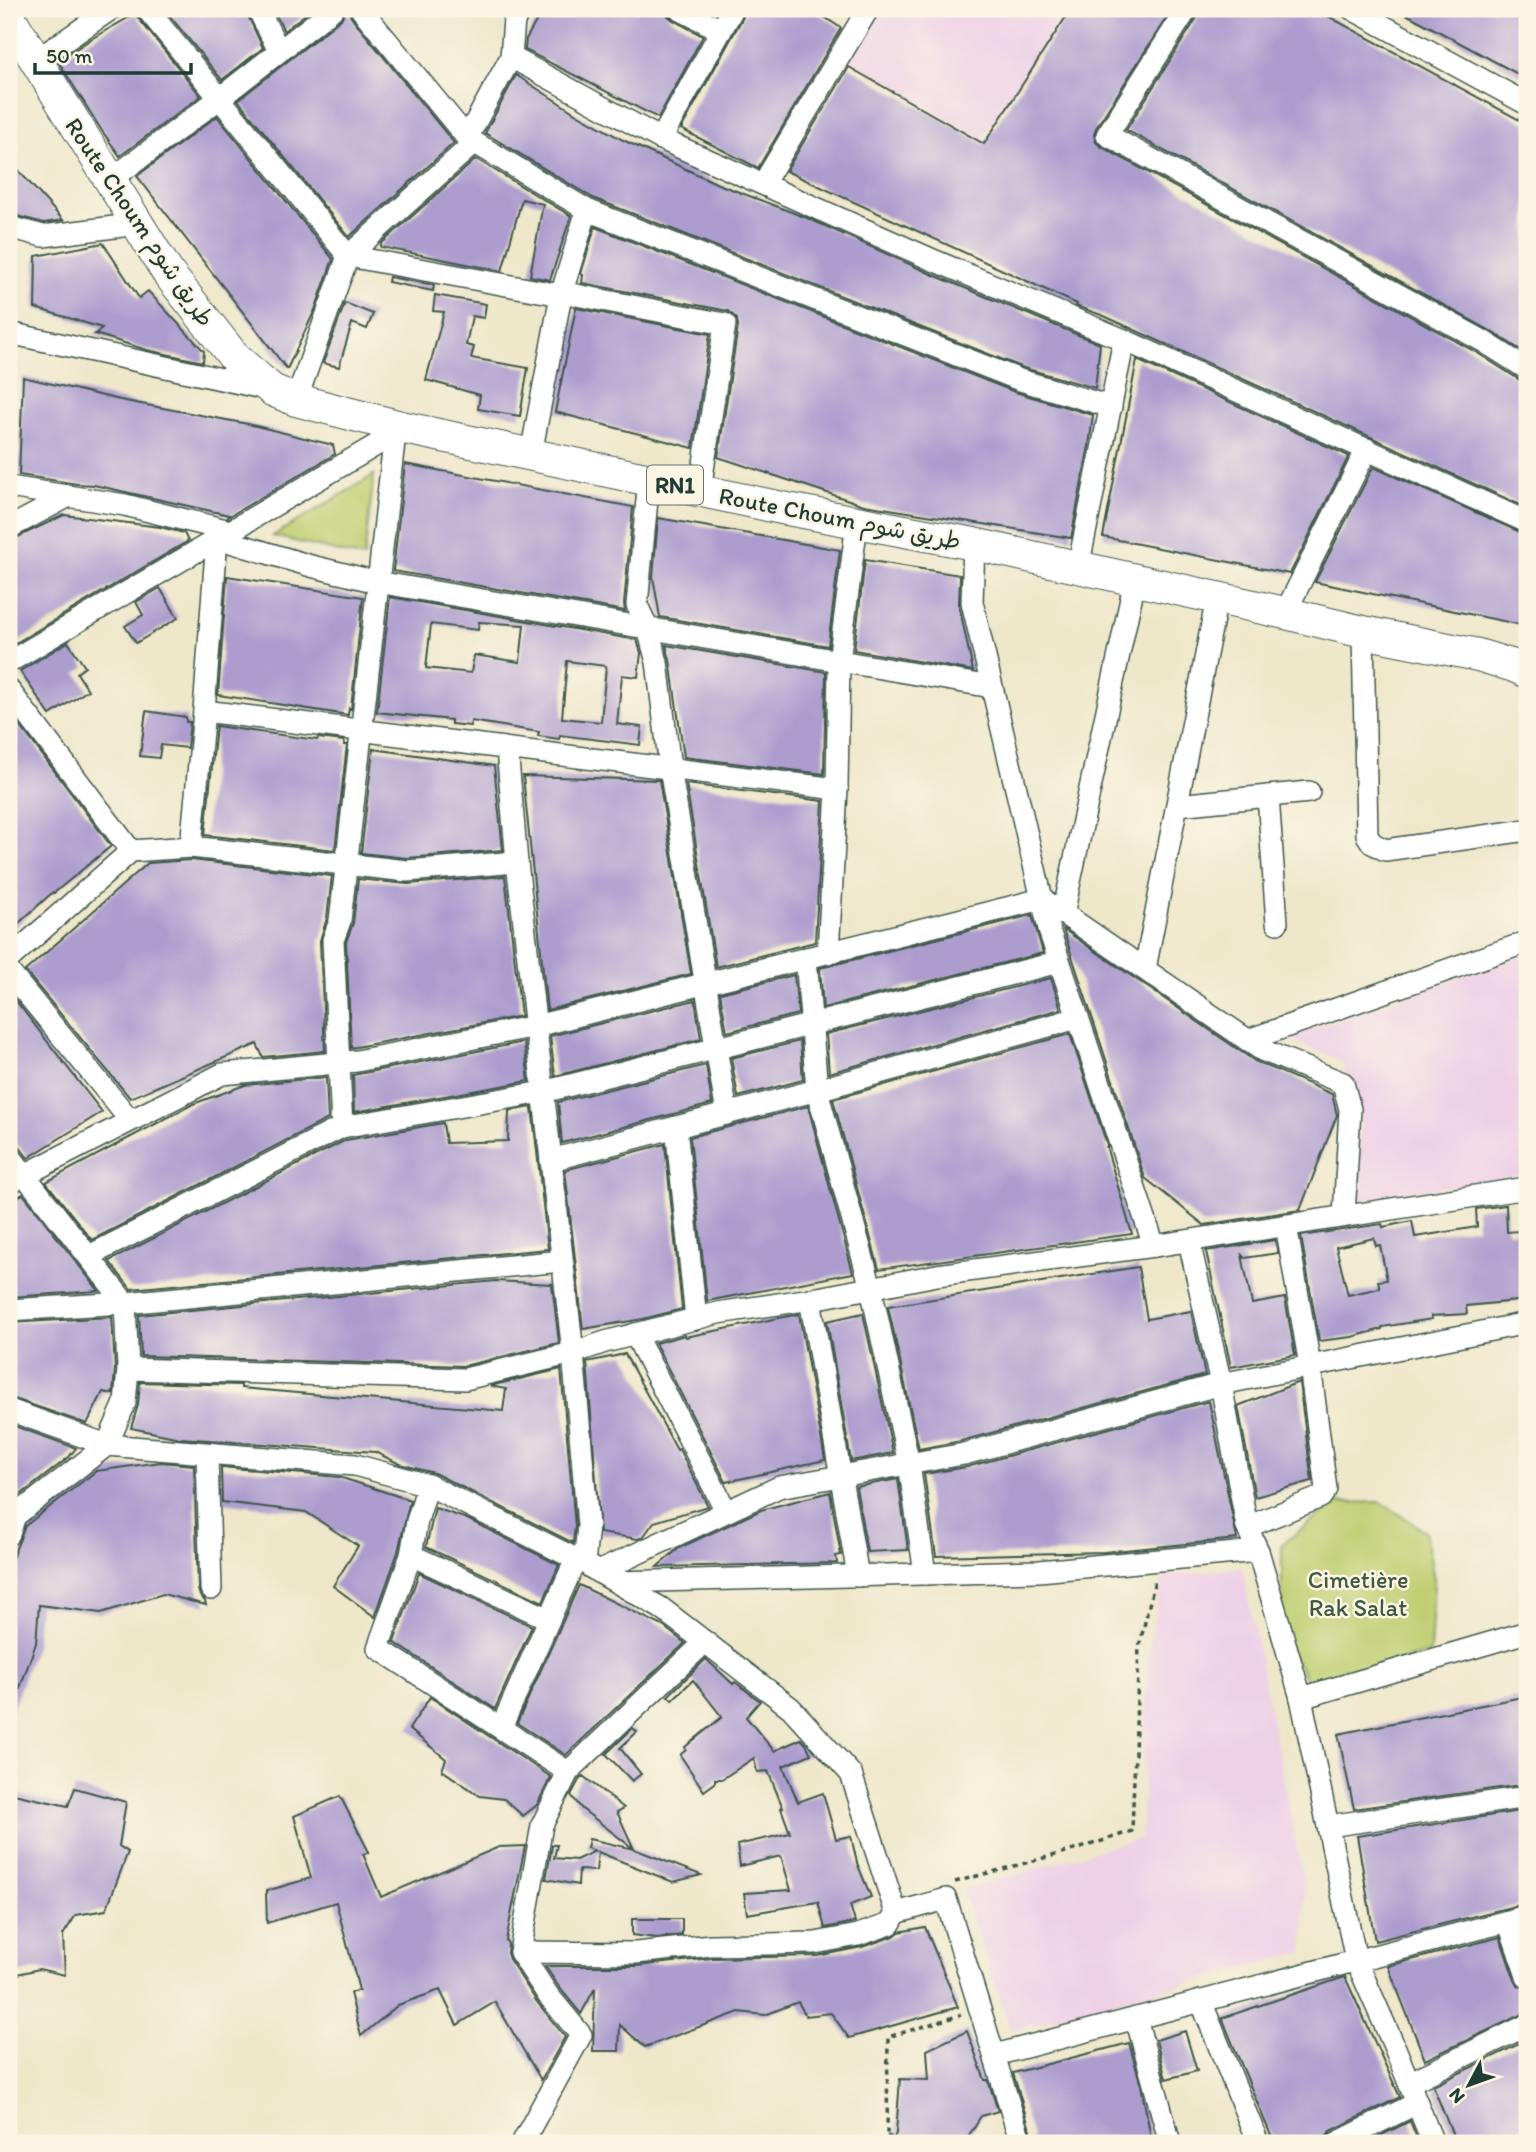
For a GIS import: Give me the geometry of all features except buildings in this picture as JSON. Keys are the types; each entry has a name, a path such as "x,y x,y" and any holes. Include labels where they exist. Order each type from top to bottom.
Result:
{"highway":[{"name":"Route Choum طريق شوم","path":"9,17 168,273 235,358 284,395 400,430 531,454 857,523 974,544 1363,632 1478,655 1527,672"}],"street":[{"path":"35,61 111,9"},
{"path":"148,9 348,256 725,324 700,490"},
{"path":"258,9 279,51"},
{"path":"109,181 333,9"},
{"path":"361,9 470,141 587,209 1020,380 1111,407"},
{"path":"679,9 721,30"},
{"path":"661,139 733,9"},
{"path":"763,184 868,9"},
{"path":"1187,9 1107,135 1483,341 1527,369"},
{"path":"1352,9 1527,104"},
{"path":"9,332 284,395 348,256 470,141 511,57 515,12"},
{"path":"511,57 661,139 933,260 1124,340 1527,522"},
{"path":"531,454 561,293 587,209"},
{"path":"9,227 43,236 138,224"},
{"path":"1078,568 1124,340"},
{"path":"9,662 400,430"},
{"path":"342,1127 333,940 340,921 377,582 400,430"},
{"path":"1285,613 1367,449"},
{"path":"649,479 637,605 648,629 657,662 670,768 727,1114"},
{"path":"9,487 125,505 224,535 311,566 377,582 992,687"},
{"path":"9,528 69,496"},
{"path":"828,953 837,789 839,662 857,523"},
{"path":"191,847 224,535"},
{"path":"974,544 972,602 1042,899 1059,962 1154,1246"},
{"path":"1063,914 1135,580"},
{"path":"1145,969 1217,598"},
{"path":"1363,632 1367,835 1372,843 1385,850 1527,830"},
{"path":"9,690 131,850"},
{"path":"204,711 837,789"},
{"path":"507,749 517,862 573,1353 593,1569"},
{"path":"1177,805 1309,792"},
{"path":"1268,796 1277,923"},
{"path":"9,959 131,850 191,847 407,871 517,862"},
{"path":"16,1179 222,1073 357,1061 536,1026 1042,899 1262,1050 1343,1083 1350,1110 1344,1216"},
{"path":"1248,1040 1527,942"},
{"path":"806,958 817,1090 871,1288 909,1464 925,1574"},
{"path":"89,1256 342,1127 543,1092 1059,962"},
{"path":"9,972 130,1120"},
{"path":"551,1160 1078,1018"},
{"path":"676,1127 696,1319"},
{"path":"9,1155 16,1179 89,1256 125,1303 128,1369 125,1403 107,1445 11,1523"},
{"path":"128,1369 466,1379 718,1313 948,1273 1189,1241 1527,1188"},
{"path":"1247,1527 1321,1497 1326,1489 1310,1366 1286,1225"},
{"path":"1189,1241 1221,1384 1247,1527 1258,1551 1301,1698 1356,1961 1433,2143"},
{"path":"9,1310 125,1303 562,1261"},
{"path":"810,1299 858,1576"},
{"path":"501,1728 549,1619 593,1569 779,1487 964,1454 1221,1384 1527,1323"},
{"path":"635,1334 726,1511"},
{"path":"9,1410 107,1445 355,1465 428,1485 593,1569 660,1608 791,1708 851,1774 895,1913 890,1924 858,1935 815,1943 711,1945 636,1953 520,1952"},
{"path":"208,1454 211,1589"},
{"path":"428,1485 417,1521 411,1555 378,1648 568,1772"},
{"path":"593,1569 858,1576 1040,1571 1258,1551"},
{"path":"411,1555 549,1619"},
{"path":"1301,1698 1527,1632"},
{"path":"522,2143 581,2035 548,1995 520,1952 542,1825 568,1772 705,1642"},
{"path":"1328,1826 1527,1797"},
{"path":"895,1913 946,1899 1021,2143"},
{"path":"995,2055 1518,1919 1527,1976"},
{"path":"1200,2001 1258,2143"},
{"path":"1136,2018 1170,2143"},
{"path":"1409,2083 1527,2025"},
{"path":"1337,2143 1417,2103"}],"path":[{"path":"946,1899 956,1880 1081,1848 1132,1831 1139,1647 1160,1560"},
{"path":"884,2143 887,2136 888,2037 981,2009"},
{"path":"887,2136 905,2143"}],"shaded area":[{"path":"871,9 1065,9 981,140 841,53"},
{"path":"1527,953 1527,1174 1356,1202 1361,1123 1342,1061 1287,1038"},
{"path":"1242,1567 1305,1890 1304,1952 1011,2030 962,1890 1141,1838 1148,1655 1162,1577"}],"green space":[{"path":"374,475 364,558 273,536"},
{"name":"Cimetière Rak Salat","path":"1381,1502 1425,1531 1434,1579 1430,1653 1308,1683 1282,1634 1282,1544 1336,1503"}]}
